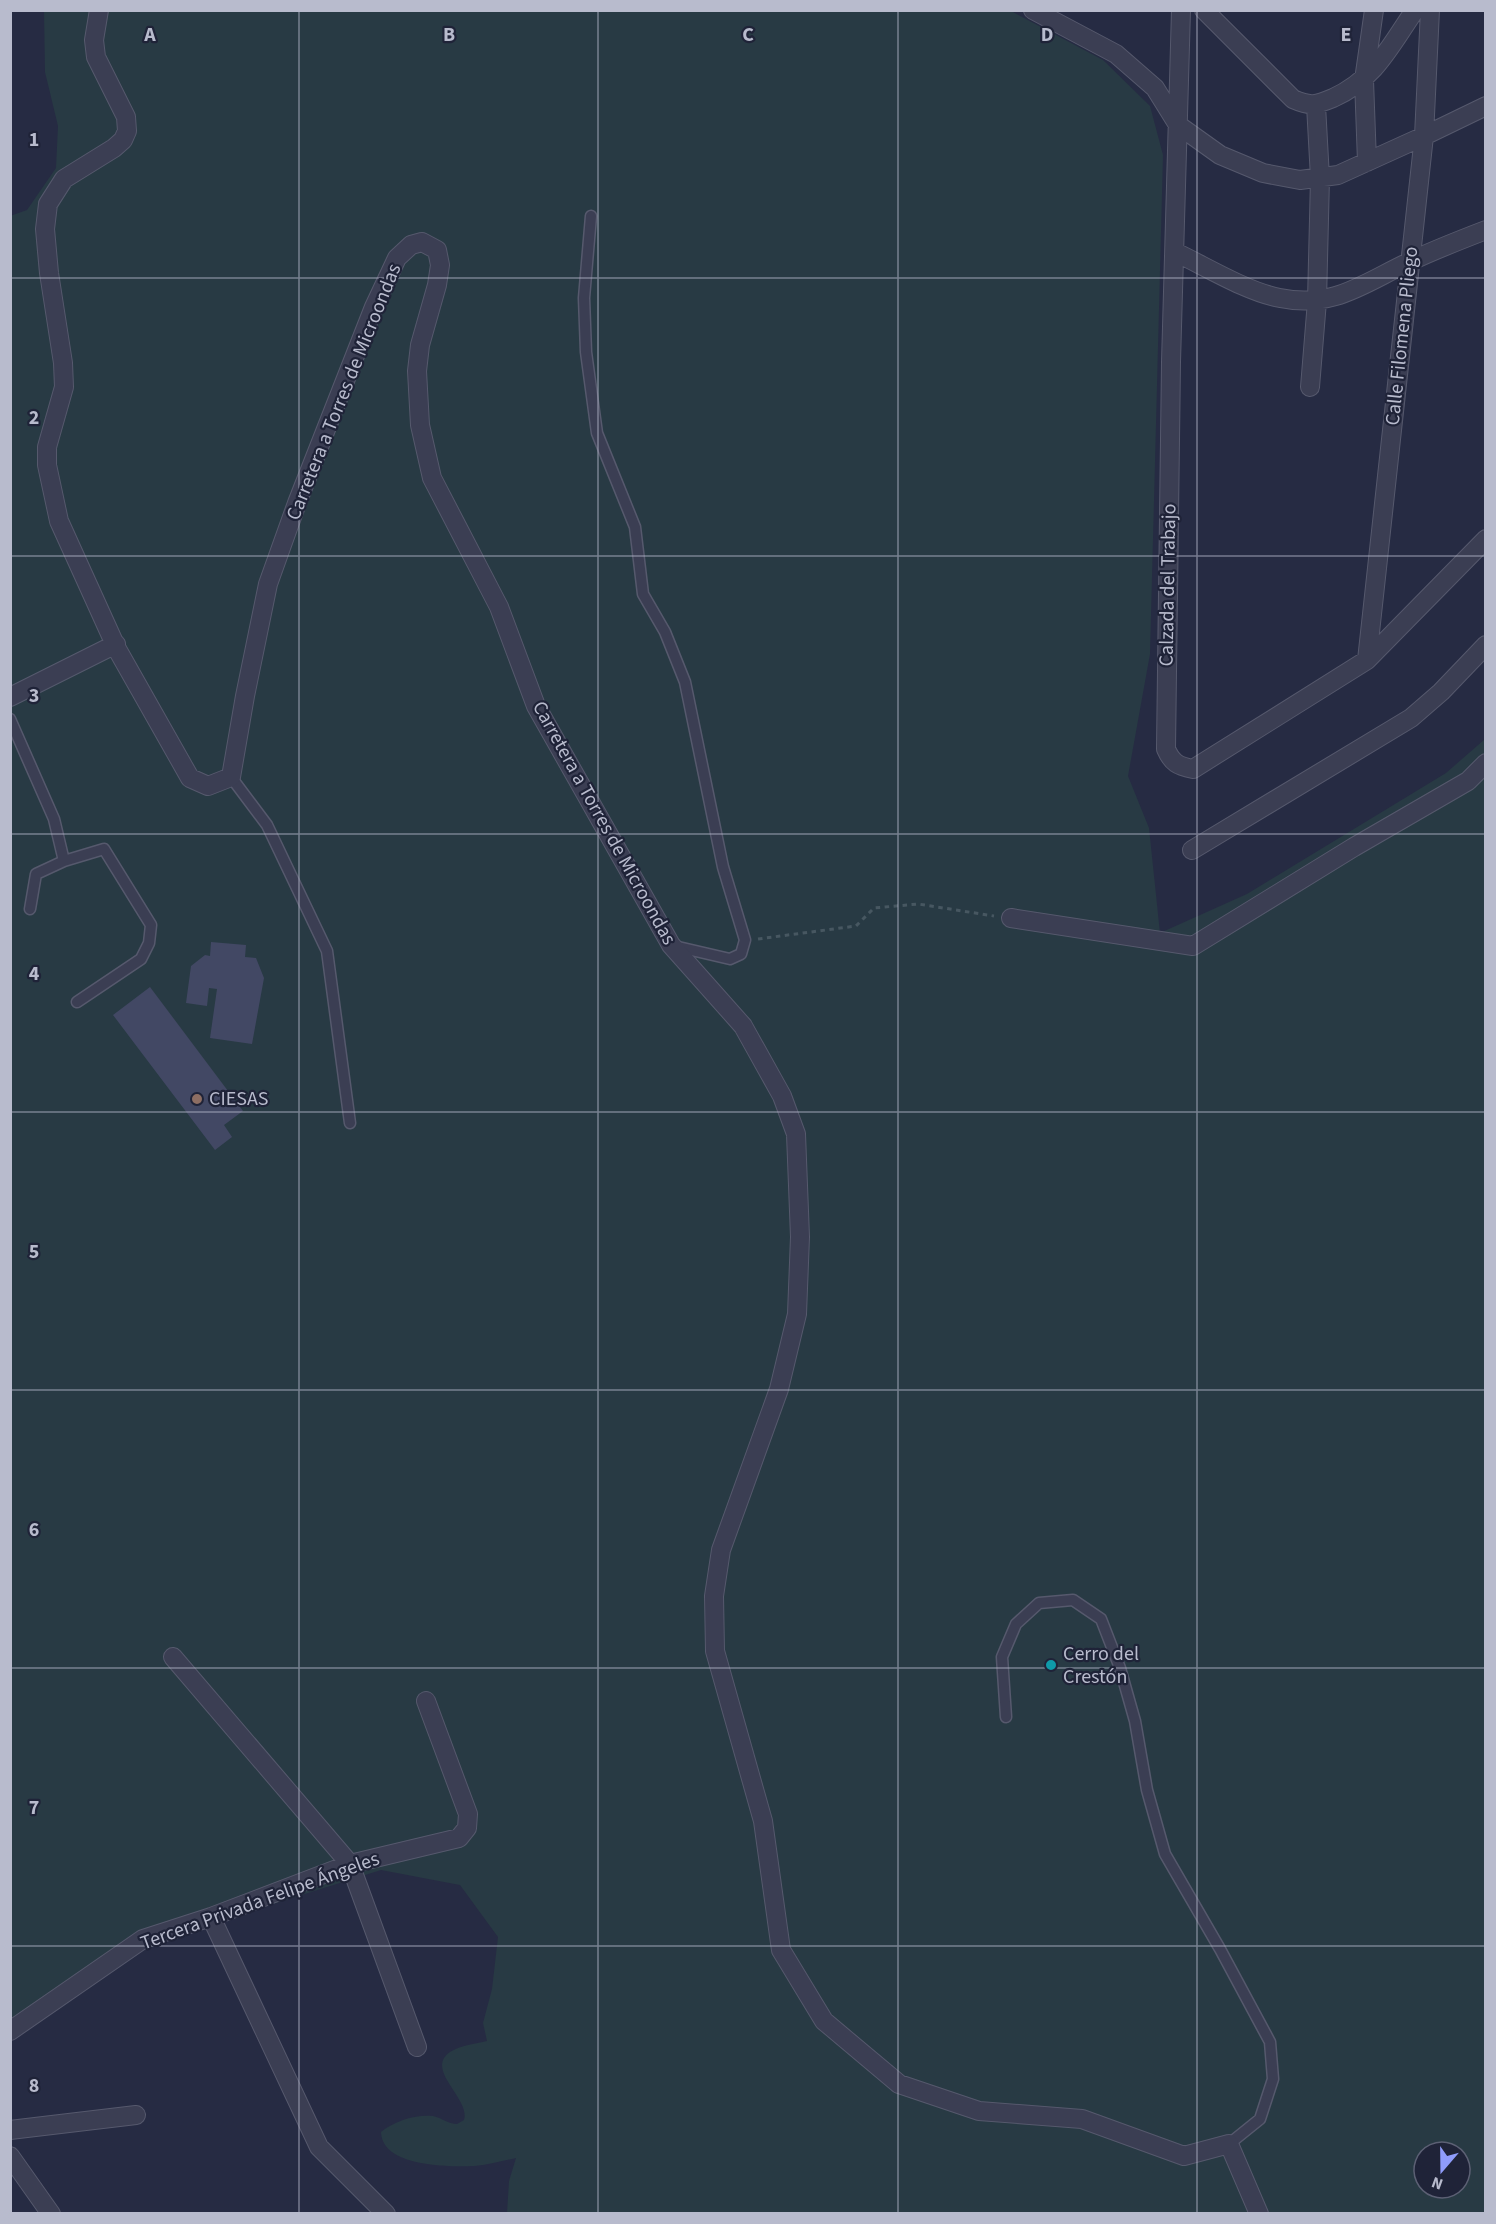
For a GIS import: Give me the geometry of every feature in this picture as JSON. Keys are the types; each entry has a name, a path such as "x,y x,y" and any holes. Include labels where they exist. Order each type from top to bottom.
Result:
{"street":[{"path":"99,10 94,40 96,57 126,117 127,131 123,140 114,148 64,179 48,204 45,229 49,273 63,363 64,387 47,447 47,465 59,521 116,644 190,778 208,786 231,777"},
{"path":"1033,10 1116,54 1155,88 1178,125 1220,155 1263,173 1300,180 1338,175 1485,106"},
{"name":"Calzada del Trabajo","path":"1181,10 1174,252 1166,749 1171,760 1179,766 1192,769 1367,660 1485,540"},
{"path":"1204,10 1293,99 1305,104 1316,105 1350,90 1364,80 1376,67 1415,10"},
{"path":"1367,162 1364,80 1374,10"},
{"name":"Calle Filomena Pliego","path":"1367,660 1424,136 1430,10"},
{"path":"1310,387 1317,301 1320,178 1316,105"},
{"path":"1174,252 1249,287 1279,298 1317,301 1329,299 1357,288 1410,261 1485,230"},
{"name":"Carretera a Torres de Microondas","path":"231,777 268,584 374,307 397,258 411,245 422,242 437,250 440,265 437,285 420,345 417,371 420,425 432,478 499,607 536,706 671,945 743,1026 782,1096 796,1134 800,1237 797,1314 779,1389 721,1550 714,1596 715,1651 763,1821 781,1950 824,2021 899,2084 979,2111 1082,2119 1184,2156 1229,2144"},
{"path":"10,697 116,644"},
{"path":"1192,850 1411,718 1441,692 1485,645"},
{"path":"1011,918 1193,946 1354,847 1468,781 1485,764"},
{"path":"173,1657 350,1864 417,2047"},
{"name":"Tercera Privada Felipe Ángeles","path":"10,2031 142,1939 211,1917 350,1864 459,1838 467,1828 468,1814 426,1701"},
{"path":"211,1917 318,2147 386,2214"},
{"path":"10,2130 136,2115"},
{"path":"1229,2144 1259,2214"},
{"path":"10,2156 51,2214"}],"lane":[{"path":"591,216 584,298 586,352 597,433 634,527 643,594 665,632 685,682 723,867 745,940 741,954 730,959 671,945"},
{"path":"10,719 54,819 64,861"},
{"path":"231,777 267,825 327,951 350,1123"},
{"path":"30,909 36,874 64,861 104,849 151,925 149,944 141,959 77,1002"},
{"name":"Carretera a Torres de Microondas","path":"1006,1717 1002,1657 1016,1624 1039,1603 1072,1600 1101,1619 1120,1668 1135,1721 1147,1790 1165,1854 1270,2042 1273,2079 1260,2119 1229,2144"}],"path":[{"path":"745,940 856,926 874,908 918,904 1011,918"}],"shaded area":[{"path":"1009,10 1103,60 1150,106 1163,155 1150,654 1128,776 1149,828 1160,933 1247,894 1446,773 1485,739 1485,2213 507,2213 509,2181 516,2158 474,2166 434,2165 404,2158 392,2152 384,2144 381,2132 406,2119 433,2116 457,2124 464,2120 461,2103 445,2076 442,2067 443,2059 450,2052 459,2048 487,2041 483,2023 492,1989 498,1937 460,1885 381,1870 213,1923 120,1959 11,2021 10,216 27,210 56,168 58,126 45,72 44,11"}],"building":[{"path":"211,942 246,945 245,957 256,958 264,978 252,1044 210,1038 217,989 209,988 207,1006 186,1003 191,966 205,955 210,956"},
{"path":"150,987 243,1111 224,1125 232,1137 215,1150 113,1015"}],"place":[{"name":"CIESAS","path":"197,1099"},
{"name":"Cerro del Crestón","path":"1051,1665"}]}
